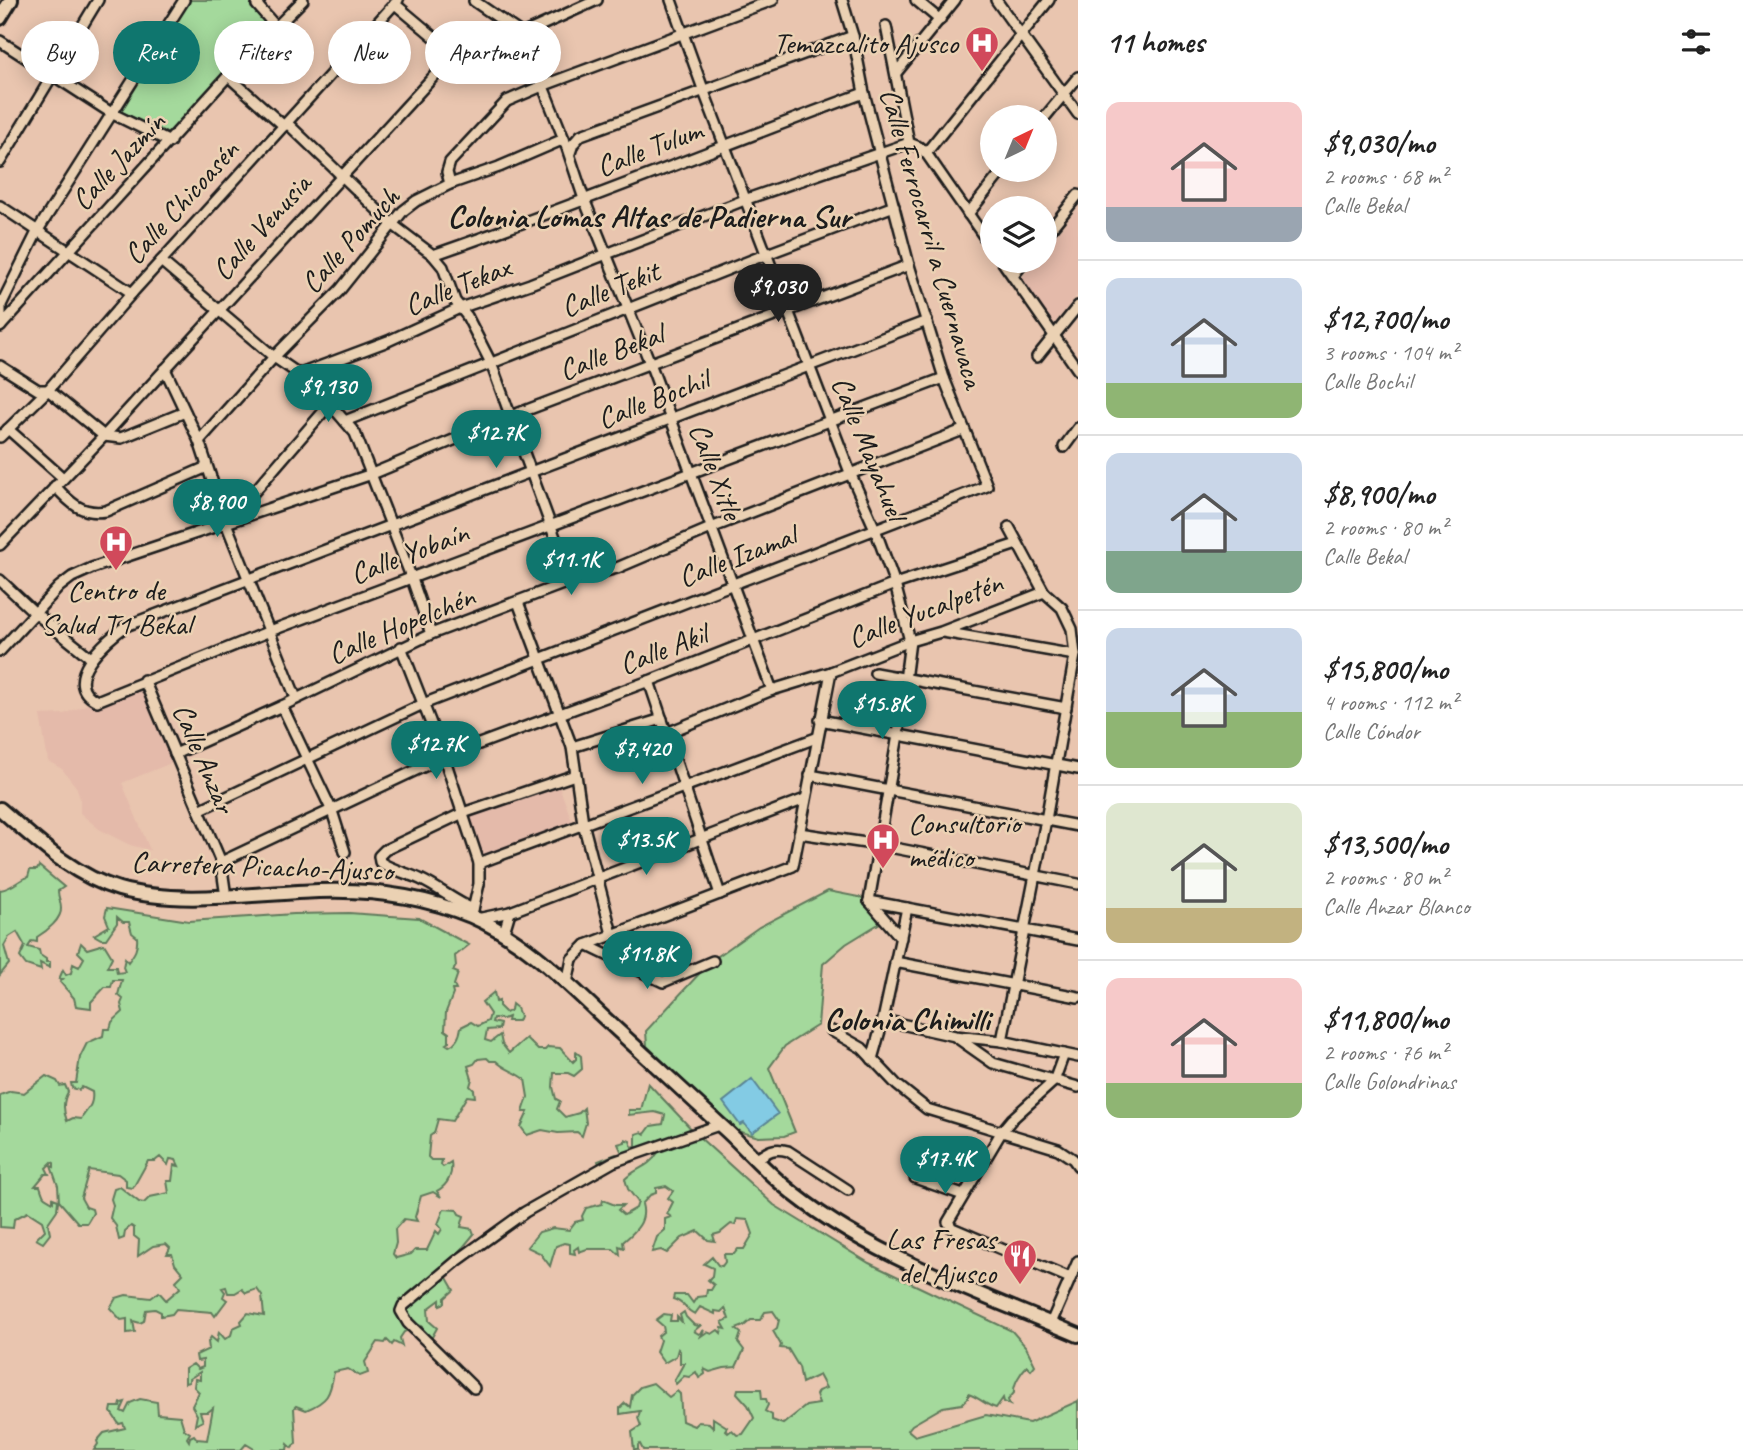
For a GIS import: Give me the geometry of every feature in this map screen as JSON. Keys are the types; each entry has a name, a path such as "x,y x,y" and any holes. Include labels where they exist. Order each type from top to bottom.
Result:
{"main road":[{"path":"0,18 11,0"},
{"name":"Carretera Picacho-Ajusco","path":"0,809 64,861 89,877 119,889 169,896 226,897 361,891 429,902 474,915 527,948 784,1186 837,1223 914,1266 1078,1335"}],"street":[{"path":"86,21 98,0"},
{"path":"1,326 1,305 38,230 184,0"},
{"path":"260,0 257,5 271,21"},
{"name":"Calle Jazmín","path":"284,21 303,0"},
{"name":"Calle Mayahuel","path":"671,0 851,475 875,528 895,584 910,640"},
{"path":"450,184 447,172 450,162 507,101 773,0"},
{"name":"Calle Ferrocarril a Cuernavaca","path":"842,0 909,265 944,378 987,486"},
{"path":"916,0 940,20"},
{"path":"896,73 955,0"},
{"path":"996,0 1078,114"},
{"path":"926,153 1049,0"},
{"path":"474,1 503,21"},
{"name":"Calle Venusia","path":"548,21 589,1"},
{"path":"397,2 425,27"},
{"name":"Calle Chicoasén","path":"0,437 48,390 132,293 397,2"},
{"path":"886,26 909,143 926,153 980,231"},
{"path":"570,155 573,144 581,135 853,36"},
{"path":"0,41 21,54"},
{"path":"1055,105 1078,78"},
{"path":"0,162 48,84"},
{"path":"68,84 113,114 170,142"},
{"name":"Calle Jazmín","path":"1,326 221,84"},
{"path":"237,84 392,224 433,255 443,267 455,300 491,363 571,581"},
{"name":"Calle Venusia","path":"0,545 104,436 426,84"},
{"name":"Calle Xitle","path":"542,86 605,254 650,363 772,690"},
{"name":"Calle Tulum","path":"433,255 864,93"},
{"name":"Calle Pomuch","path":"198,441 274,357 340,290 402,211 450,184 499,167 564,139"},
{"name":"Calle Tekax","path":"300,374 388,341 460,308 747,199 909,143"},
{"path":"968,214 993,182"},
{"path":"1057,221 1078,195"},
{"path":"0,206 132,293"},
{"name":"Calle Tekit","path":"345,421 894,206"},
{"path":"161,261 274,357 312,383 355,433 431,634"},
{"name":"Calle Bekal","path":"0,651 59,587 72,577 372,474 511,416 909,265"},
{"path":"1011,273 1078,370"},
{"path":"1037,357 1078,306"},
{"name":"Calle Bochil","path":"92,658 111,637 126,626 927,321"},
{"path":"0,366 38,390 48,390 104,436 121,438 185,412"},
{"path":"165,369 198,441 226,523 296,698"},
{"name":"Calle Yobaín","path":"92,658 84,671 83,683 90,697 97,701 270,631 944,378"},
{"path":"226,523 330,404"},
{"path":"1064,447 1078,428"},
{"path":"8,429 63,478"},
{"name":"Calle Hopelchén","path":"175,754 431,634 571,581 617,568 711,528 963,430"},
{"path":"55,486 67,500 83,511 94,513 106,511 207,467"},
{"name":"Calle Izamal","path":"199,810 423,704 987,486"},
{"path":"1002,1041 1046,820 1075,655 1072,629 1062,608 1044,592 1009,527"},
{"name":"Calle Akil","path":"221,862 444,757 649,681 895,584 1017,544"},
{"path":"0,580 35,613 92,658"},
{"name":"Calle Yucalpetén","path":"667,733 772,690 831,672 910,640 941,632 1044,592"},
{"path":"518,602 572,747 583,823 612,934"},
{"path":"941,632 1075,655"},
{"path":"869,901 898,735 910,640"},
{"path":"401,647 444,757 479,863 474,915"},
{"path":"567,983 572,959 586,946 788,869 795,861 804,799 831,672"},
{"path":"875,673 1066,708"},
{"name":"Calle Anzar","path":"144,680 221,862 226,897"},
{"path":"649,681 720,894"},
{"path":"282,706 331,811 345,852"},
{"path":"572,747 662,719"},
{"path":"820,720 1078,769"},
{"path":"479,863 816,738"},
{"path":"575,775 463,813 384,850 379,856 380,862 422,880 474,915 510,912 804,799"},
{"path":"810,775 1078,825"},
{"path":"799,833 879,845 1078,884"},
{"path":"869,901 1078,940"},
{"path":"869,901 901,938"},
{"path":"872,1059 907,908"},
{"path":"504,932 510,912"},
{"path":"586,946 663,982 713,961"},
{"path":"895,962 1078,997"},
{"path":"883,1020 955,1036 1002,1041 1078,1057"},
{"path":"832,1031 862,1048 897,1085 927,1109 1058,1149 1078,1166"},
{"path":"955,1036 993,1063 1078,1087"},
{"path":"1064,1054 1054,1081 1002,1131 948,1222 951,1228 1070,1278"},
{"path":"474,1388 408,1323 401,1311 403,1306 457,1261 525,1212 613,1162 719,1125"},
{"path":"757,1159 770,1150 778,1148 788,1151 848,1190"},
{"path":"915,1178 963,1195"},
{"path":"1051,1323 1078,1262"}],"shaded area":[{"path":"1078,208 1078,294 1054,323 1021,279 1026,273 1057,273 1057,234"},
{"path":"144,681 176,761 122,783 150,850 130,845 112,836 80,813 77,788 62,769 48,761 40,715 64,714"},
{"path":"558,783 573,824 483,860 468,817"}],"green space":[{"path":"188,0 255,0 251,6 269,21 214,21 214,84 219,84 174,136 121,112 138,84 200,84 200,21 175,21"},
{"path":"39,866 64,887 58,891 61,908 59,916 37,937 37,942 32,941 28,947 39,950 46,962 50,962 50,968 40,963 41,970 26,965 20,957 25,946 17,932 9,937 4,946 9,964 0,975 0,890 28,877 30,870 37,870"},
{"path":"828,891 864,898 880,923 846,944 823,964 818,1025 785,1046 769,1068 795,1132 784,1136 759,1137 734,1130 647,1046 646,1031 711,961 759,927"},
{"path":"107,908 189,921 349,913 419,918 469,945 455,956 456,966 453,971 458,973 454,985 456,990 452,990 446,1012 445,1030 449,1033 449,1042 446,1044 449,1046 456,1041 461,1027 471,1022 478,1026 488,1021 490,1014 482,1002 494,992 496,1002 499,1001 499,1006 506,1013 511,1010 512,1004 520,1016 518,1021 507,1021 508,1017 493,1018 492,1022 500,1024 499,1029 487,1030 485,1040 491,1042 500,1035 502,1044 509,1053 526,1038 538,1050 560,1048 573,1062 576,1052 581,1056 582,1069 574,1076 554,1073 553,1087 556,1099 560,1101 557,1109 565,1117 579,1113 584,1108 586,1123 582,1136 577,1132 542,1130 527,1135 521,1127 528,1112 523,1112 528,1097 525,1079 487,1058 478,1059 468,1066 472,1079 470,1086 475,1097 467,1096 452,1121 438,1119 434,1133 430,1136 428,1157 431,1160 442,1160 443,1167 451,1162 449,1179 437,1191 441,1197 433,1192 421,1196 415,1217 417,1221 404,1219 395,1229 396,1243 393,1254 396,1258 411,1254 415,1250 427,1250 436,1231 439,1234 442,1229 438,1224 444,1209 457,1210 464,1216 461,1227 472,1229 474,1234 441,1274 446,1276 454,1290 445,1298 445,1303 440,1305 440,1300 428,1309 429,1321 437,1328 432,1337 426,1338 422,1326 418,1325 404,1332 400,1338 402,1346 394,1342 392,1345 387,1340 385,1343 378,1342 365,1362 368,1373 360,1376 348,1369 334,1372 329,1392 319,1404 306,1410 296,1406 294,1408 296,1443 292,1448 288,1444 287,1450 256,1450 246,1444 241,1450 94,1450 104,1433 125,1428 111,1412 112,1407 120,1407 121,1403 125,1402 121,1411 125,1413 130,1403 140,1399 157,1402 158,1414 180,1416 184,1429 190,1433 187,1438 189,1441 194,1435 197,1439 207,1440 213,1408 208,1412 200,1412 203,1421 195,1425 197,1415 192,1406 199,1392 194,1387 195,1379 200,1380 200,1372 185,1383 185,1369 193,1364 198,1369 203,1367 203,1360 197,1361 196,1355 209,1349 208,1342 211,1337 217,1342 219,1332 225,1339 231,1335 233,1328 242,1324 241,1321 248,1313 264,1316 262,1296 257,1289 246,1293 242,1289 228,1293 226,1287 222,1288 225,1292 223,1297 227,1300 215,1316 212,1312 176,1309 172,1314 161,1316 161,1312 155,1309 146,1310 144,1321 133,1321 135,1332 127,1333 127,1319 121,1320 110,1308 116,1298 126,1295 151,1298 159,1292 166,1300 180,1288 176,1281 183,1274 175,1264 172,1254 167,1254 170,1248 166,1244 153,1246 138,1256 139,1240 134,1236 134,1228 131,1226 125,1231 124,1238 119,1240 116,1226 110,1218 114,1189 120,1187 144,1203 150,1197 169,1193 167,1181 172,1181 174,1165 179,1166 176,1160 170,1159 168,1165 160,1157 155,1161 148,1161 133,1188 126,1187 126,1180 118,1174 89,1170 81,1198 93,1213 87,1223 78,1223 59,1201 52,1162 46,1168 49,1174 45,1174 35,1186 40,1186 45,1198 53,1202 53,1198 58,1200 57,1210 48,1223 50,1234 43,1243 36,1239 45,1230 42,1221 28,1212 14,1219 13,1228 0,1227 0,1095 11,1091 24,1093 46,1076 57,1081 60,1086 65,1085 68,1092 64,1106 67,1121 73,1118 81,1119 90,1107 92,1092 82,1087 79,1090 72,1088 71,1083 76,1083 80,1057 87,1043 103,1036 104,1029 110,1029 112,1022 123,1012 123,999 118,995 122,980 113,980 111,987 105,987 91,1002 91,1008 76,1006 74,998 60,982 63,979 59,979 63,970 66,975 71,973 73,964 79,967 84,958 78,952 81,943 87,949 104,944 112,957 107,967 116,967 117,973 125,972 125,958 128,962 134,953 137,937 132,933 129,922 123,922 117,917 117,923 106,939 94,935 109,926 105,916"},
{"path":"648,1083 698,1136 774,1205 869,1263 1012,1331 1026,1347 1035,1365 1031,1370 1027,1366 1020,1375 1014,1393 1008,1400 1010,1405 1004,1402 1003,1398 996,1408 968,1394 962,1404 943,1407 912,1425 908,1430 915,1436 986,1415 1029,1423 1078,1401 1078,1450 643,1450 640,1444 638,1450 634,1450 632,1432 641,1426 638,1418 640,1411 620,1414 620,1408 625,1403 630,1407 632,1395 640,1387 653,1383 669,1397 677,1391 680,1394 682,1421 694,1426 698,1422 709,1423 713,1427 713,1418 727,1427 725,1430 728,1433 732,1430 737,1435 743,1434 754,1418 748,1405 737,1393 738,1389 761,1389 762,1399 766,1399 768,1405 765,1411 772,1415 772,1420 783,1424 806,1406 819,1404 816,1395 818,1391 826,1388 819,1375 802,1383 799,1367 788,1349 780,1348 773,1331 779,1320 773,1311 765,1312 760,1320 751,1320 736,1329 741,1333 738,1342 744,1350 736,1367 710,1372 704,1369 705,1374 699,1378 696,1372 689,1377 684,1376 676,1384 674,1381 684,1363 680,1363 680,1351 678,1349 676,1356 664,1363 656,1352 660,1340 658,1336 664,1331 663,1326 656,1320 664,1314 671,1315 670,1321 677,1321 677,1317 682,1322 680,1315 684,1312 694,1325 700,1326 694,1331 699,1334 704,1330 701,1336 718,1330 721,1333 722,1328 726,1329 722,1322 729,1319 725,1308 721,1312 715,1311 715,1314 700,1307 695,1314 673,1299 674,1295 687,1295 693,1303 697,1297 706,1296 707,1290 711,1290 714,1285 708,1280 712,1276 713,1268 704,1264 712,1257 722,1266 725,1262 724,1254 734,1254 738,1249 744,1249 753,1234 748,1220 737,1219 735,1225 731,1224 713,1235 715,1241 708,1240 698,1231 682,1238 667,1253 661,1250 652,1252 657,1237 665,1230 665,1219 671,1217 667,1214 673,1202 668,1198 673,1191 666,1186 656,1188 656,1193 650,1195 642,1204 642,1221 623,1242 624,1248 619,1246 620,1255 613,1249 587,1249 579,1252 578,1247 574,1250 575,1254 570,1253 570,1244 564,1243 556,1246 550,1266 540,1253 527,1247 539,1232 553,1228 569,1230 575,1222 583,1220 586,1208 602,1204 603,1200 623,1205 618,1210 624,1215 636,1208 638,1202 628,1189 625,1179 657,1154 635,1154 606,1170 603,1175 598,1161 620,1155 622,1153 618,1144 625,1142 625,1139 630,1141 632,1147 636,1146 636,1134 645,1134 651,1126 663,1124 665,1115 655,1112 629,1115 629,1110 641,1110"}],"water":[{"path":"752,1079 778,1114 752,1133 744,1123 740,1125 723,1102"}],"place":[{"name":"Temazcalito Ajusco","path":"982,73"},
{"name":"Centro de Salud T1 Bekal","path":"116,572"},
{"name":"Consultorio médico","path":"883,870"},
{"name":"Las Fresas del Ajusco","path":"1020,1286"}],"district":[{"name":"Colonia Lomas Altas de Padierna Sur","path":"649,216"},
{"name":"Colonia Chimilli","path":"907,1019"}]}
